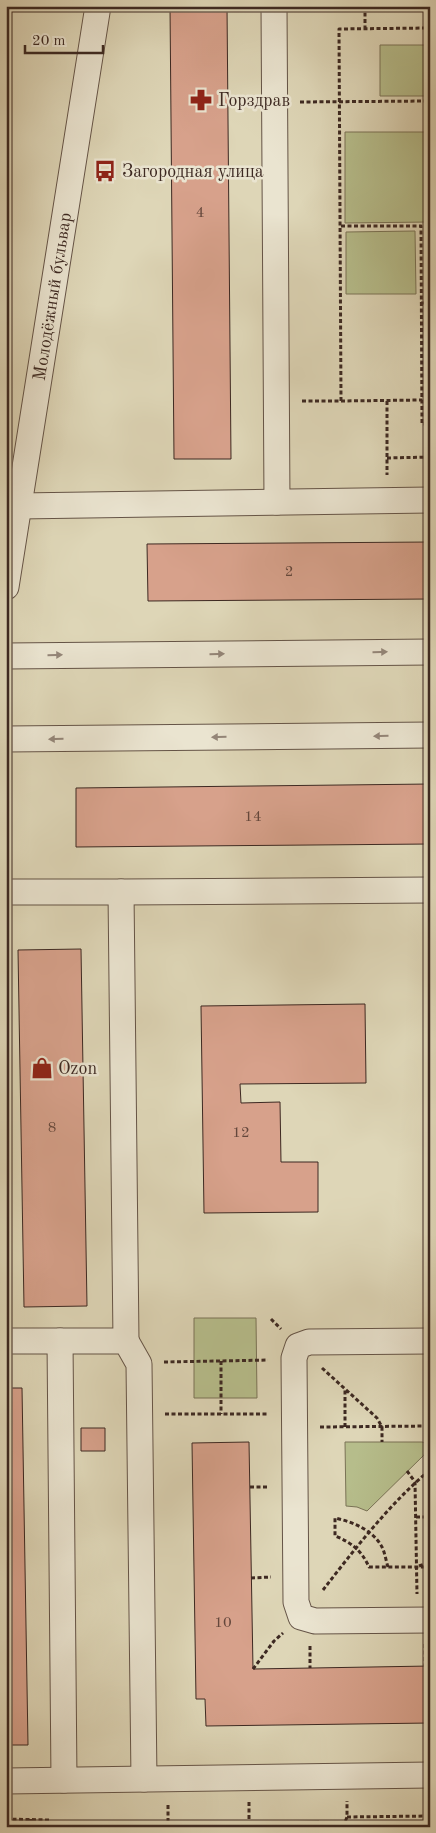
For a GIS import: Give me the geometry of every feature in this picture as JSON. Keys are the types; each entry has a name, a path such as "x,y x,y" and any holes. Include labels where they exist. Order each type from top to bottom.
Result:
{"street":[{"name":"Молодёжный бульвар","path":"6,586 98,6"},
{"path":"274,6 277,502"},
{"path":"19,506 430,500"},
{"path":"6,656 430,652"},
{"path":"6,739 430,735"},
{"path":"6,892 430,890"},
{"path":"121,892 126,1341 139,1364 144,1779"},
{"path":"6,1341 126,1341"},
{"path":"60,1341 64,1780"},
{"path":"424,1626 315,1621 301,1617 296,1602 294,1358 298,1346 309,1342 430,1341"},
{"path":"6,1780 430,1775"}],"path":[{"path":"365,6 365,29"},
{"path":"341,401 339,29 430,28"},
{"path":"275,102 430,101"},
{"path":"340,226 420,226 422,424 430,424"},
{"path":"421,303 430,303"},
{"path":"277,402 422,400"},
{"path":"387,401 388,500"},
{"path":"388,458 430,457"},
{"path":"271,1319 377,1418 382,1427 382,1442"},
{"path":"159,1362 271,1360"},
{"path":"222,1361 222,1414"},
{"path":"345,1389 345,1427"},
{"path":"159,1414 272,1414"},
{"path":"294,1427 430,1426"},
{"path":"253,1669 274,1641 301,1617 356,1547 415,1482 430,1470"},
{"path":"407,1472 415,1482 417,1567 424,1626 425,1666"},
{"path":"250,1487 272,1487"},
{"path":"416,1517 430,1517"},
{"path":"388,1567 382,1547 370,1533 351,1522 335,1518 335,1536 356,1547 365,1556 369,1567 388,1567 430,1567"},
{"path":"417,1567 430,1562"},
{"path":"251,1578 273,1577"},
{"path":"310,1640 310,1668"},
{"path":"347,1817 430,1816"},
{"path":"6,1819 50,1820 50,1827"},
{"path":"31,1819 31,1827"}],"green space":[{"path":"380,45 430,45 430,96 380,96"},
{"path":"345,132 430,132 430,222 345,223"},
{"path":"415,231 416,294 346,294 346,232"},
{"path":"194,1318 256,1318 257,1398 194,1398"},
{"path":"345,1442 422,1442 426,1443 426,1451 367,1511 357,1507 346,1506"},
{"path":"319,1821 320,1827 99,1827 101,1826"}],"building":[{"path":"170,6 227,6 231,459 174,459"},
{"path":"430,542 430,599 148,601 147,544"},
{"path":"430,784 430,844 76,847 76,788"},
{"path":"81,949 87,1306 24,1307 18,950"},
{"path":"365,1004 366,1083 240,1084 241,1103 280,1102 281,1162 318,1162 318,1212 204,1213 201,1006"},
{"path":"6,1388 22,1388 28,1745 6,1745"},
{"path":"81,1428 105,1428 105,1451 81,1451"},
{"path":"249,1442 253,1669 430,1666 430,1723 206,1726 205,1699 196,1699 192,1443"}],"place":[{"name":"Горздрав","path":"201,100"},
{"name":"Загородная улица","path":"105,171"},
{"name":"Ozon","path":"42,1068"}]}
